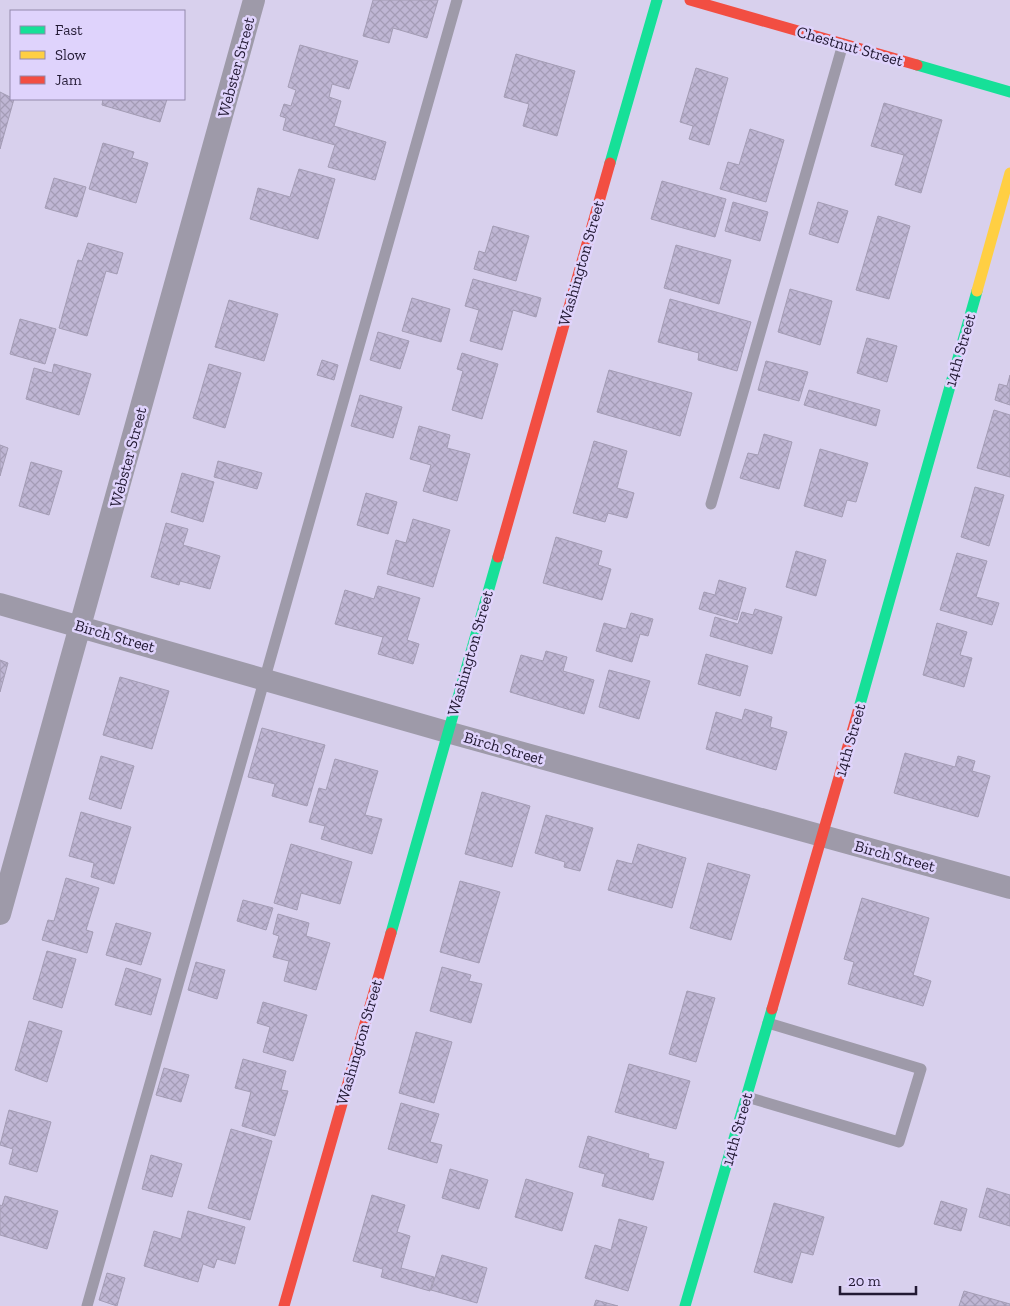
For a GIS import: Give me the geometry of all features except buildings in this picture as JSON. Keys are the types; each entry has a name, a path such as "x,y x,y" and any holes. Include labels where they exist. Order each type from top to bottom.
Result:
{"street":[{"name":"Webster Street","path":"0,914 254,0"},
{"name":"Washington Street","path":"284,1306 657,0"},
{"name":"Chestnut Street","path":"690,0 1010,92"},
{"name":"14th Street","path":"685,1306 823,837 1010,173"},
{"name":"Birch Street","path":"0,604 447,732 1010,888"}],"lane":[{"path":"87,1306 457,0"},
{"path":"711,504 844,44"},
{"path":"747,1096 899,1142 922,1069 768,1024"}],"traffic: fast":[{"path":"610,163 657,0"},
{"path":"917,65 1010,92"},
{"path":"859,708 977,291"},
{"path":"391,933 498,557"},
{"path":"685,1306 772,1009"}],"traffic: slow":[{"path":"977,291 1010,173"}],"traffic: jam":[{"path":"690,0 917,65"},
{"path":"498,557 610,163"},
{"path":"772,1009 859,708"},
{"path":"284,1306 391,933"}]}
